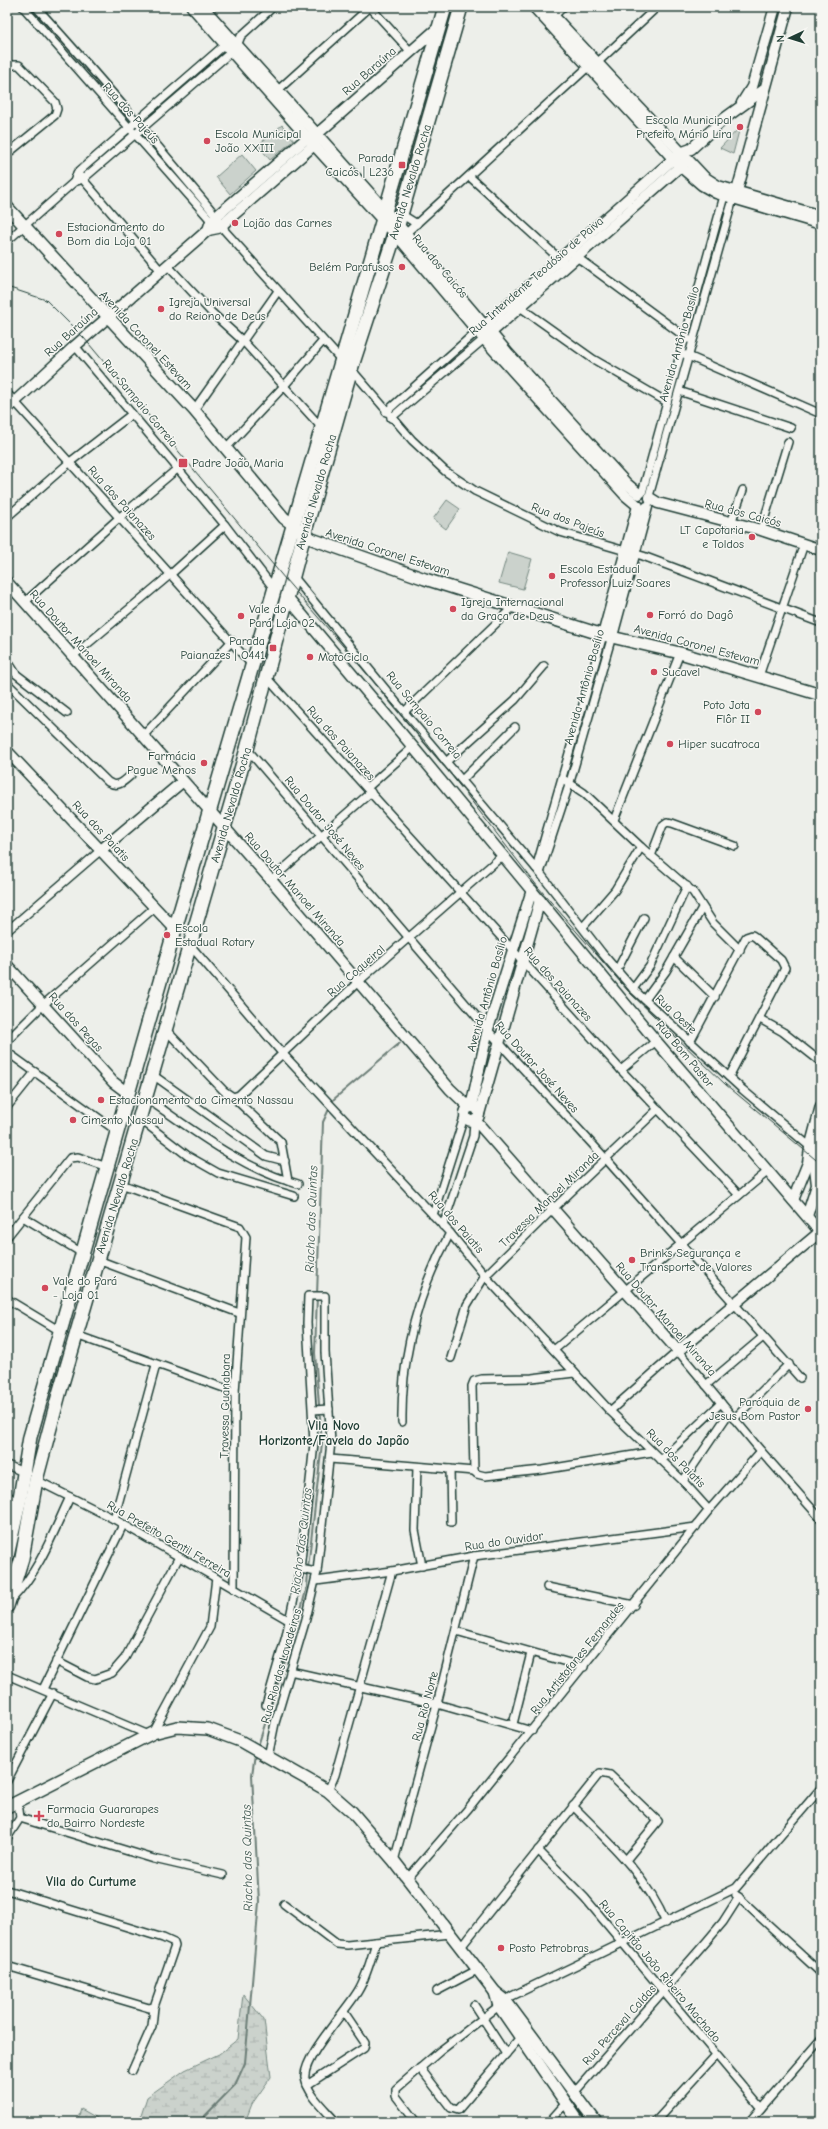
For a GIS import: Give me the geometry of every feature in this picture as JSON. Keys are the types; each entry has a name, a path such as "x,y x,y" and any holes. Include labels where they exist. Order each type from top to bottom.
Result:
{"highway":[{"name":"Avenida Nevaldo Rocha","path":"8,1551 19,1505 23,1472 30,1437 60,1331 252,665 275,590 299,531 346,365 384,217 446,7"},
{"name":"Avenida Nevaldo Rocha","path":"7,1605 22,1558 36,1480 76,1335 153,1076 267,678 293,576 299,531 323,429 346,365 400,229 462,8"},
{"path":"122,1182 124,1164 138,1110 138,1102 129,1094"}],"main road":[{"name":"Rua dos Caicós","path":"192,7 277,91 312,139"},
{"name":"Rua dos Caicós","path":"203,7 231,46 312,139 384,217 400,229 504,355 645,501 761,530 821,550"},
{"path":"534,7 593,64"},
{"path":"545,7 593,64 680,160 712,183 732,195 821,224"},
{"path":"737,109 752,87 775,7"},
{"name":"Avenida Antônio Basílio","path":"732,195 766,89 788,7"},
{"name":"Rua Baraúna","path":"7,409 107,317 217,225 312,139 440,27"},
{"path":"680,160 737,109 766,89"},
{"name":"Rua Intendente Teodósio de Paiva","path":"484,332 680,160"},
{"path":"732,195 821,216"},
{"name":"Avenida Coronel Estevam","path":"7,207 194,410 299,531 330,547 514,606 608,635 680,653 821,695"},
{"name":"Avenida Antônio Basílio","path":"608,635 645,501"},
{"name":"Rua Doutor Manoel Miranda","path":"7,582 182,782 271,880 468,1110 478,1110 477,1118 490,1137 678,1352"},
{"path":"288,598 532,890"},
{"name":"Rua dos Paiatis","path":"7,751 175,929"},
{"path":"101,850 182,782"},
{"name":"Avenida Antônio Basílio","path":"468,1110 488,1029 532,890"},
{"name":"Rua Bom Pastor","path":"532,890 767,1172 821,1233"},
{"name":"Avenida Antônio Basílio","path":"477,1118 540,900"},
{"name":"Rua dos Pegas","path":"7,965 113,1082 129,1094"},
{"path":"807,1216 817,1184 819,1171 814,1165 821,1106"},
{"path":"793,1200 808,1163 815,1152 821,1133"},
{"path":"678,1352 821,1233"},
{"path":"7,1808 151,1734 177,1727 208,1729 240,1741 328,1791 352,1812 408,1878 495,1992 524,2034 574,2093 596,2122"},
{"path":"524,2034 565,2104 580,2122"}],"street":[{"name":"Rua dos Pajeús","path":"23,7 135,134 346,365 389,415 434,461 475,491 560,532 630,552 821,623"},
{"name":"Rua dos Pajeús","path":"36,7 84,58 143,127 217,225"},
{"path":"7,241 74,182 83,179 143,127 273,7"},
{"path":"277,91 370,7 411,52"},
{"path":"554,16 563,7"},
{"path":"400,229 417,224 653,8"},
{"path":"74,182 77,172 137,120 231,46"},
{"path":"7,154 55,115 57,109 55,102 19,65 10,67"},
{"path":"77,172 165,268 244,342 323,429"},
{"path":"470,177 563,262"},
{"name":"Avenida Antônio Basílio","path":"645,501 667,402 681,351 732,195"},
{"name":"Avenida Antônio Basílio","path":"645,501 679,391 732,195"},
{"path":"400,229 417,224"},
{"path":"573,254 692,343"},
{"path":"194,410 244,342 278,291"},
{"path":"516,304 593,359 667,402"},
{"name":"Rua Intendente Teodósio de Paiva","path":"389,415 484,332"},
{"path":"226,448 284,386 323,341"},
{"name":"Rua Sampaio Correia","path":"75,346 225,525 275,590"},
{"path":"681,351 688,357 821,414"},
{"path":"679,391 791,428"},
{"name":"Rua dos Paianazes","path":"7,392 252,665"},
{"path":"7,517 70,462 132,414"},
{"path":"761,530 788,442"},
{"path":"25,602 120,517 177,469"},
{"path":"731,523 743,490"},
{"path":"73,656 171,574 225,525"},
{"path":"759,676 804,544"},
{"name":"Rua Sampaio Correia","path":"293,576 404,712 538,871"},
{"path":"404,712 514,606"},
{"name":"Avenida Antônio Basílio","path":"538,871 608,635"},
{"path":"143,736 232,641"},
{"path":"614,820 680,653"},
{"path":"7,660 16,674 67,713"},
{"path":"446,762 515,700 544,666"},
{"path":"16,674 7,682 108,782 116,786 131,775"},
{"name":"Rua dos Paianazes","path":"267,678 621,1070 739,1195"},
{"path":"462,780 515,727"},
{"path":"271,880 322,837 413,747"},
{"name":"Rua Doutor José Neves","path":"247,749 499,1042 606,1159 800,1378"},
{"path":"566,780 584,793 641,847 687,886 693,892 712,923 740,950"},
{"path":"652,856 663,826 667,822 672,822 735,846"},
{"path":"583,927 615,890 641,847"},
{"path":"7,932 101,850"},
{"name":"Rua Coqueiral","path":"233,1097 239,1095 358,982 409,939 503,854"},
{"name":"Rua Oeste","path":"538,871 633,989 729,1077 815,1152"},
{"path":"633,989 650,966 687,886"},
{"path":"7,1041 43,1005 155,907"},
{"path":"645,1000 674,957 694,919 702,908"},
{"path":"617,970 644,918"},
{"path":"690,1042 746,938 752,935 783,964 785,968 729,1077"},
{"name":"Rua dos Paiatis","path":"190,945 282,1053 450,1233 485,1276 574,1373 610,1411 683,1481 709,1510"},
{"path":"674,957 715,997"},
{"path":"760,1019 783,1032 821,1062"},
{"path":"166,1030 224,1091 233,1097 281,1142 288,1181"},
{"path":"621,1070 656,1040"},
{"path":"7,1052 118,1132"},
{"path":"7,1107 35,1072"},
{"path":"153,1076 266,1156 285,1161"},
{"path":"146,1098 202,1137 262,1170 298,1184"},
{"name":"Travessa Manoel Miranda","path":"452,1358 467,1305 485,1276 658,1109"},
{"name":"Avenida Antônio Basílio","path":"433,1215 468,1110"},
{"name":"Avenida Antônio Basílio","path":"443,1226 473,1136 477,1118"},
{"path":"140,1119 188,1156 218,1173 294,1196"},
{"path":"7,1237 70,1158 78,1157 107,1167"},
{"path":"554,1350 682,1245 767,1172"},
{"name":"Travessa Guanabara","path":"122,1182 240,1227 246,1237 235,1392 234,1588"},
{"path":"23,1217 82,1254"},
{"path":"402,1422 401,1393 416,1314 433,1265 450,1233"},
{"path":"98,1260 240,1313"},
{"name":"Rua Rio das Lavadeiras","path":"266,1705 290,1621 302,1569 314,1442 314,1410 307,1323 309,1296 325,1296 325,1352 330,1459 316,1581 290,1671 268,1756"},
{"path":"7,1299 60,1331"},
{"path":"76,1335 156,1365 235,1392"},
{"path":"706,1385 763,1337"},
{"path":"610,1411 678,1352"},
{"name":"Rua Doutor Manoel Miranda","path":"678,1352 761,1451 821,1519"},
{"path":"734,1419 789,1364"},
{"path":"114,1519 156,1365"},
{"path":"475,1472 472,1386 474,1381 482,1379 532,1378 574,1373"},
{"path":"661,1460 721,1403"},
{"path":"314,1410 328,1409"},
{"path":"683,1481 729,1413"},
{"name":"Rua Artistofanes Fernandes","path":"408,1878 467,1810 532,1731 709,1510 761,1451"},
{"path":"330,1459 450,1469 475,1472 485,1476 542,1470 652,1452"},
{"path":"7,1465 23,1472"},
{"path":"417,1467 415,1530 422,1566"},
{"path":"450,1469 451,1522"},
{"name":"Rua Prefeito Gentil Ferreira","path":"36,1480 114,1519 290,1621"},
{"path":"7,1495 19,1505"},
{"name":"Avenida Nevaldo Rocha","path":"7,1605 26,1584 39,1565 70,1496"},
{"path":"43,1689 123,1525"},
{"name":"Rua do Ouvidor","path":"316,1581 392,1571 474,1556 696,1527"},
{"name":"Rua Rio Norte","path":"394,1862 437,1704 474,1556"},
{"path":"56,1661 87,1677 95,1678 112,1673 125,1658 179,1557"},
{"path":"302,1569 316,1572"},
{"path":"328,1791 335,1776 392,1571"},
{"path":"7,1675 151,1734 210,1627 216,1578"},
{"path":"547,1587 634,1605"},
{"path":"456,1631 584,1667"},
{"path":"513,1724 531,1653"},
{"path":"290,1671 437,1704 513,1724 532,1731"},
{"path":"7,1781 53,1693"},
{"path":"461,1947 597,1775 603,1772 610,1775 658,1821 626,1860"},
{"path":"416,2122 395,2093 396,2089 420,2068 502,2003 666,1923 741,1884 821,1788"},
{"path":"7,1838 20,1818 18,1802"},
{"path":"573,1806 626,1860 650,1890 666,1923"},
{"path":"20,1818 154,1859 223,1875"},
{"name":"Rua Capitão João Ribeiro Machado","path":"538,1850 584,1898 762,2108"},
{"path":"7,1890 163,1938 174,1944 174,1952 155,2004 152,2026 132,2071"},
{"path":"732,1890 821,1973"},
{"name":"Rua Perceval Caldas","path":"574,2093 711,1936 739,1897"},
{"path":"284,1904 337,1944 347,1945 450,1934"},
{"path":"336,2122 313,2096 307,2084 305,2069 308,2061 344,2012 365,1976 376,1942"},
{"path":"7,1966 145,2008 155,2004"},
{"path":"436,1991 477,1970"},
{"path":"474,2005 482,2020 506,2054"},
{"path":"307,2084 364,2048 365,2043 344,2012"},
{"path":"420,2068 451,2108 458,2110 524,2034"},
{"path":"750,2122 821,2039"},
{"path":"655,2122 716,2055"},
{"path":"549,2122 565,2104"}],"green space":[{"path":"282,125 294,140 270,160 258,145"},
{"path":"740,127 733,154 720,148"},
{"path":"242,154 256,171 230,194 216,177"},
{"path":"447,500 460,509 446,529 433,519"},
{"path":"508,552 532,559 523,589 499,583"},
{"path":"243,1994 264,2020 271,2077 252,2104 245,2122 139,2122 147,2097 185,2070 219,2054 238,2039"},
{"path":"81,2109 104,2122 77,2122"}],"waterway":[{"name":"Riacho das Quintas","path":"332,1103 334,1099 400,1043"},
{"name":"Riacho das Quintas","path":"308,1568 322,1443 315,1353 323,1122 330,1107"},
{"name":"Riacho das Quintas","path":"258,1746 296,1627 307,1587 308,1572"},
{"name":"Riacho das Quintas","path":"199,2122 235,2085 245,2063 259,1902 252,1775 255,1754"}],"tram line":[{"path":"7,287 46,300 84,338 285,579 425,741 538,887 628,991 725,1084 821,1164"}],"place":[{"name":"Escola Municipal Prefeito Mário Lira","path":"740,127"},
{"name":"Escola Municipal João XXIII","path":"207,141"},
{"name":"Parada Caicós | L236","path":"402,165"},
{"name":"Lojão das Carnes","path":"235,223"},
{"name":"Estacionamento do Bom dia Loja 01","path":"59,234"},
{"name":"Belém Parafusos","path":"402,267"},
{"name":"Igreja Universal do Reiono de Deus","path":"161,309"},
{"name":"Padre João Maria","path":"183,463"},
{"name":"LT Capotaria e Toldos","path":"752,537"},
{"name":"Escola Estadual Professor Luiz Soares","path":"552,576"},
{"name":"Igreja Internacional da Graça de Deus","path":"453,609"},
{"name":"Forró do Dagô","path":"650,615"},
{"name":"Vale do Pará Loja 02","path":"241,616"},
{"name":"Parada Paianazes | O441","path":"273,648"},
{"name":"MotoCiclo","path":"310,657"},
{"name":"Sucavel","path":"654,672"},
{"name":"Poto Jota Flôr II","path":"758,712"},
{"name":"Hiper sucatroca","path":"670,744"},
{"name":"Farmácia Pague Menos","path":"204,763"},
{"name":"Escola Estadual Rotary","path":"167,935"},
{"name":"Estacionamento do Cimento Nassau","path":"101,1100"},
{"name":"Cimento Nassau","path":"73,1120"},
{"name":"Brinks Segurança e Transporte de Valores","path":"632,1260"},
{"name":"Vale do Pará - Loja 01","path":"45,1288"},
{"name":"Paróquia de Jesus Bom Pastor","path":"808,1409"},
{"name":"Farmacia Guararapes do Bairro Nordeste","path":"39,1816"},
{"name":"Posto Petrobras","path":"501,1948"}],"district":[{"name":"Vila Novo Horizonte/Favela do Japão","path":"334,1432"},
{"name":"Vila do Curtume","path":"91,1881"}]}
